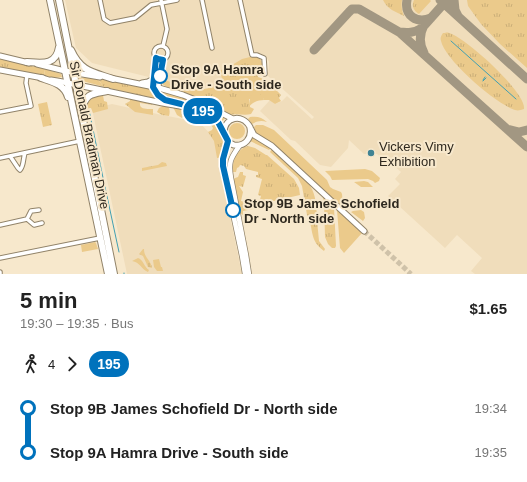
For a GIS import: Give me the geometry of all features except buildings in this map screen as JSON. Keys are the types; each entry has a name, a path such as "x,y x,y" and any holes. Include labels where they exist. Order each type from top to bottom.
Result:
{"main road":[{"name":"Sir Donald Bradman Drive","path":"50,0 108,274"},
{"name":"Sir Donald Bradman Drive","path":"59,0 114,274"},
{"path":"66,36 80,65 90,71 113,79"},
{"path":"27,62 42,63 51,61 57,54 59,43"},
{"path":"0,56 74,73 159,88 188,97 233,119 242,119 247,123 254,135 272,146 364,231"},
{"path":"0,70 76,84 160,103 192,108"},
{"path":"41,78 55,83 63,88 67,93 75,118"},
{"path":"135,83 146,83 154,79"},
{"path":"153,87 158,95 165,100 205,112 213,117 218,122 231,144 240,145 248,140 250,128"},
{"path":"81,111 88,96 107,91"},
{"path":"224,134 225,126 233,119"},
{"path":"99,201 103,233 100,238"}],"street":[{"path":"100,0 104,19 110,23 135,18 151,5 177,0"},
{"path":"202,0 212,48"},
{"path":"240,0 252,55 257,55 264,58 265,74"},
{"path":"162,2 167,29 163,46"},
{"path":"153,87 156,58 155,50 163,46"},
{"path":"159,88 163,60 167,56 168,52 163,46"},
{"path":"156,58 163,60"},
{"path":"0,112 31,106 26,83 27,75"},
{"path":"0,158 80,141"},
{"path":"228,141 223,159 223,166 245,274"},
{"path":"240,145 231,158 230,167 249,274"},
{"path":"10,156 20,170 23,168 25,153"},
{"path":"27,219 31,211 39,210"},
{"path":"27,219 34,225 42,224"},
{"path":"0,225 27,219"},
{"path":"0,258 100,238"}],"shaded area":[{"path":"65,0 527,0 527,274 475,274 471,271 482,258 457,235 445,248 388,196 400,184 395,179 401,172 383,156 381,158 377,154 364,154 349,140 348,148 331,167 320,165 260,111 270,100 275,104 282,101 287,96 312,119 314,117 268,76 269,62 266,56 260,53 253,53 255,61 214,86 203,88 185,86 92,63 76,48"},
{"path":"112,104 199,122 215,139 220,155 221,174 242,274 127,274 92,109"}],"green space":[{"path":"383,0 402,0 404,16 389,8"},
{"path":"414,0 431,1 419,14 414,8"},
{"path":"467,0 527,0 527,68 500,44 481,24 468,6"},
{"path":"443,33 448,33 468,44 494,66 516,91 522,101 524,109 516,110 507,106 484,91 461,70 445,49 441,41 441,36"},
{"path":"254,56 262,63 262,67 257,70 258,77 268,82 281,95 279,98 281,101 275,104 269,100 264,100 263,98 249,99 250,107 254,109 251,114 230,115 167,87 161,82 161,79 193,88 206,89 212,87 222,79 220,70 228,69 227,66 232,65 242,59"},
{"path":"0,59 45,69 44,76 0,67"},
{"path":"45,69 61,74 62,77 55,78 44,76"},
{"path":"79,78 96,78 102,84 101,86 79,80"},
{"path":"96,78 152,88 159,99 101,86 102,84"},
{"path":"158,89 195,102 225,118 221,123 202,108 168,99 157,91"},
{"path":"254,92 260,94 264,100 260,100 249,107 250,96"},
{"path":"97,94 103,95 104,101 107,102 108,109 93,113 91,108 85,109 85,106 92,96"},
{"path":"130,99 153,105 140,103 142,108 153,109 153,115 135,112 125,104 130,101"},
{"path":"47,102 52,125 43,127 38,104"},
{"path":"168,106 170,111 169,116 162,115 157,112 159,108"},
{"path":"173,107 201,113 210,117 199,122 198,118 194,118 192,120 188,119 187,116 183,116 182,118 177,115"},
{"path":"250,117 259,117 267,122 259,121 252,124 248,119"},
{"path":"212,121 216,123 219,129 224,146 222,154 219,158 217,158 214,141 208,132 213,128 209,122"},
{"path":"237,123 243,125 245,131 243,137 237,139 231,137 229,131 231,125"},
{"path":"256,125 263,125 274,130 327,180 330,187 341,192 344,210 305,172 256,133 254,127"},
{"path":"253,137 271,148 269,150 250,141"},
{"path":"248,146 267,155 294,179 299,188 300,195 259,203 261,196 258,195 262,179 256,177 258,172 246,169 244,166 240,165 236,172 233,172 234,159 238,152 244,147"},
{"path":"272,149 310,185 316,202 317,217 314,220 307,215 302,186 298,178 270,152"},
{"path":"162,162 166,163 167,166 142,171 142,168 158,165"},
{"path":"365,169 372,171 380,178 379,181 375,183 368,179 332,180 325,171"},
{"path":"240,172 243,172 243,175 246,176 243,187 239,186 243,192 241,201 249,203 253,206 253,209 243,211 243,215 240,213 233,180 238,177"},
{"path":"354,182 368,182 373,187 361,187"},
{"path":"322,194 334,208 335,248 332,248 328,244 325,237 324,202"},
{"path":"338,209 362,233 344,253 340,248"},
{"path":"361,210 364,212 365,218 363,221 351,212"},
{"path":"317,220 319,241 325,249 324,251 315,241 310,222 315,222"},
{"path":"95,242 98,249 82,252 81,245"},
{"path":"143,249 152,268 148,267 143,256 139,254"},
{"path":"138,258 149,270 148,272 132,261"},
{"path":"159,259 163,271 157,271 154,267 153,260"}],"waterway":[{"path":"451,41 516,99"},
{"path":"483,81 486,78"},
{"path":"89,110 119,252"}],"taxiway":[{"path":"407,0 408,10 413,17 421,20 431,18"},
{"path":"440,0 527,79"},
{"path":"399,32 411,32 422,28 447,0"},
{"path":"454,0 455,10 458,16"},
{"path":"314,50 352,9 359,9 399,32 527,147"},
{"path":"424,25 420,39 424,53"},
{"path":"507,129 519,132 527,130"}],"tunnel":[{"path":"364,231 411,274"}],"bus line":[{"name":"195","path":"160,76 163,60 156,58 153,87 158,95 165,100 210,114 216,119 222,129 228,141 223,159 223,166 233,210"}],"place":[{"name":"Stop 9A Hamra Drive - South side","path":"160,76"},
{"name":"Vickers Vimy Exhibition","path":"371,153"},
{"name":"Stop 9B James Schofield Dr - North side","path":"233,210"}]}
